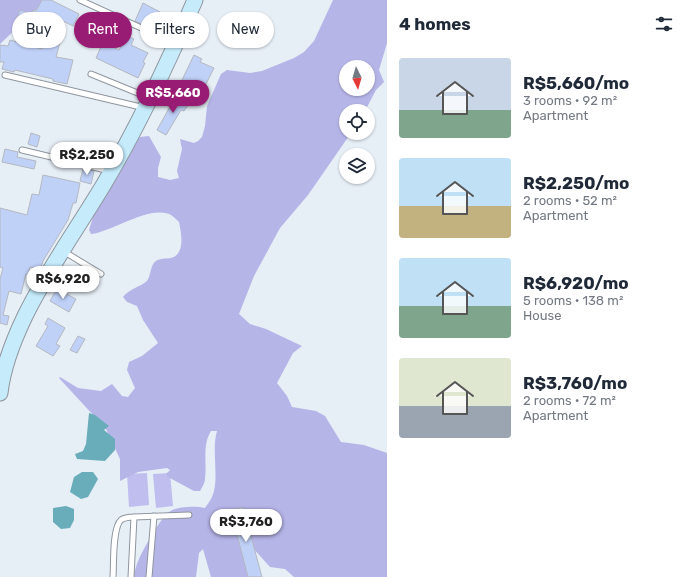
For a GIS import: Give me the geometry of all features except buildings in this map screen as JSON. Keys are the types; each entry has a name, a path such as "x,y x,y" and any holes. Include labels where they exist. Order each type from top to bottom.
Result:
{"street":[{"path":"190,12 195,0"},
{"path":"0,393 9,353 37,293 111,171 148,104 174,48"}],"lane":[{"path":"80,0 140,28"},
{"path":"91,74 140,94 148,104"},
{"path":"5,75 148,104"},
{"path":"22,150 111,171"},
{"path":"62,250 101,274"},
{"path":"149,577 154,516"},
{"path":"113,577 116,530 121,520 134,517 189,516"},
{"path":"131,577 134,517"}],"shaded area":[{"path":"0,0 44,0 34,12 12,12 12,33 0,44"},
{"path":"333,0 387,0 387,43 379,70 384,82 375,92 375,60 339,60 339,96 373,96 369,104 339,104 339,140 346,140 339,148 339,150 308,195 280,228 254,276 239,314 250,324 266,329 302,346 293,353 277,383 287,396 292,407 316,411 325,416 341,442 364,445 387,453 387,577 294,577 285,569 270,567 251,546 251,577 211,577 203,549 199,553 196,577 133,577 144,549 166,515 172,510 182,508 205,508 211,498 214,490 216,473 215,439 217,431 211,431 208,436 205,454 205,480 200,491 194,491 168,477 166,474 170,470 167,468 138,472 120,481 120,459 106,429 59,378 60,377 78,388 101,391 112,384 122,396 128,397 135,388 127,370 129,362 142,356 158,343 143,320 137,306 127,302 123,297 128,292 147,281 156,261 176,256 181,247 179,222 169,214 160,212 151,213 91,234 89,230 94,214 116,176 122,155 140,137 149,136 161,157 158,168 158,177 170,180 179,178 177,171 182,149 180,139 194,143 202,137 205,126 207,106 221,74 227,70 250,73 262,71 294,58 304,52 314,41"},
{"path":"89,413 95,415 109,426 104,430 115,439 115,450 105,461 77,459 75,454 83,451 86,444"},
{"path":"82,472 93,472 98,479 88,497 81,499 70,492 74,477"},
{"path":"147,473 149,505 129,507 127,474"},
{"path":"170,473 173,506 156,508 153,474"},
{"path":"66,506 74,509 74,520 70,528 61,529 53,522 53,508"}]}
